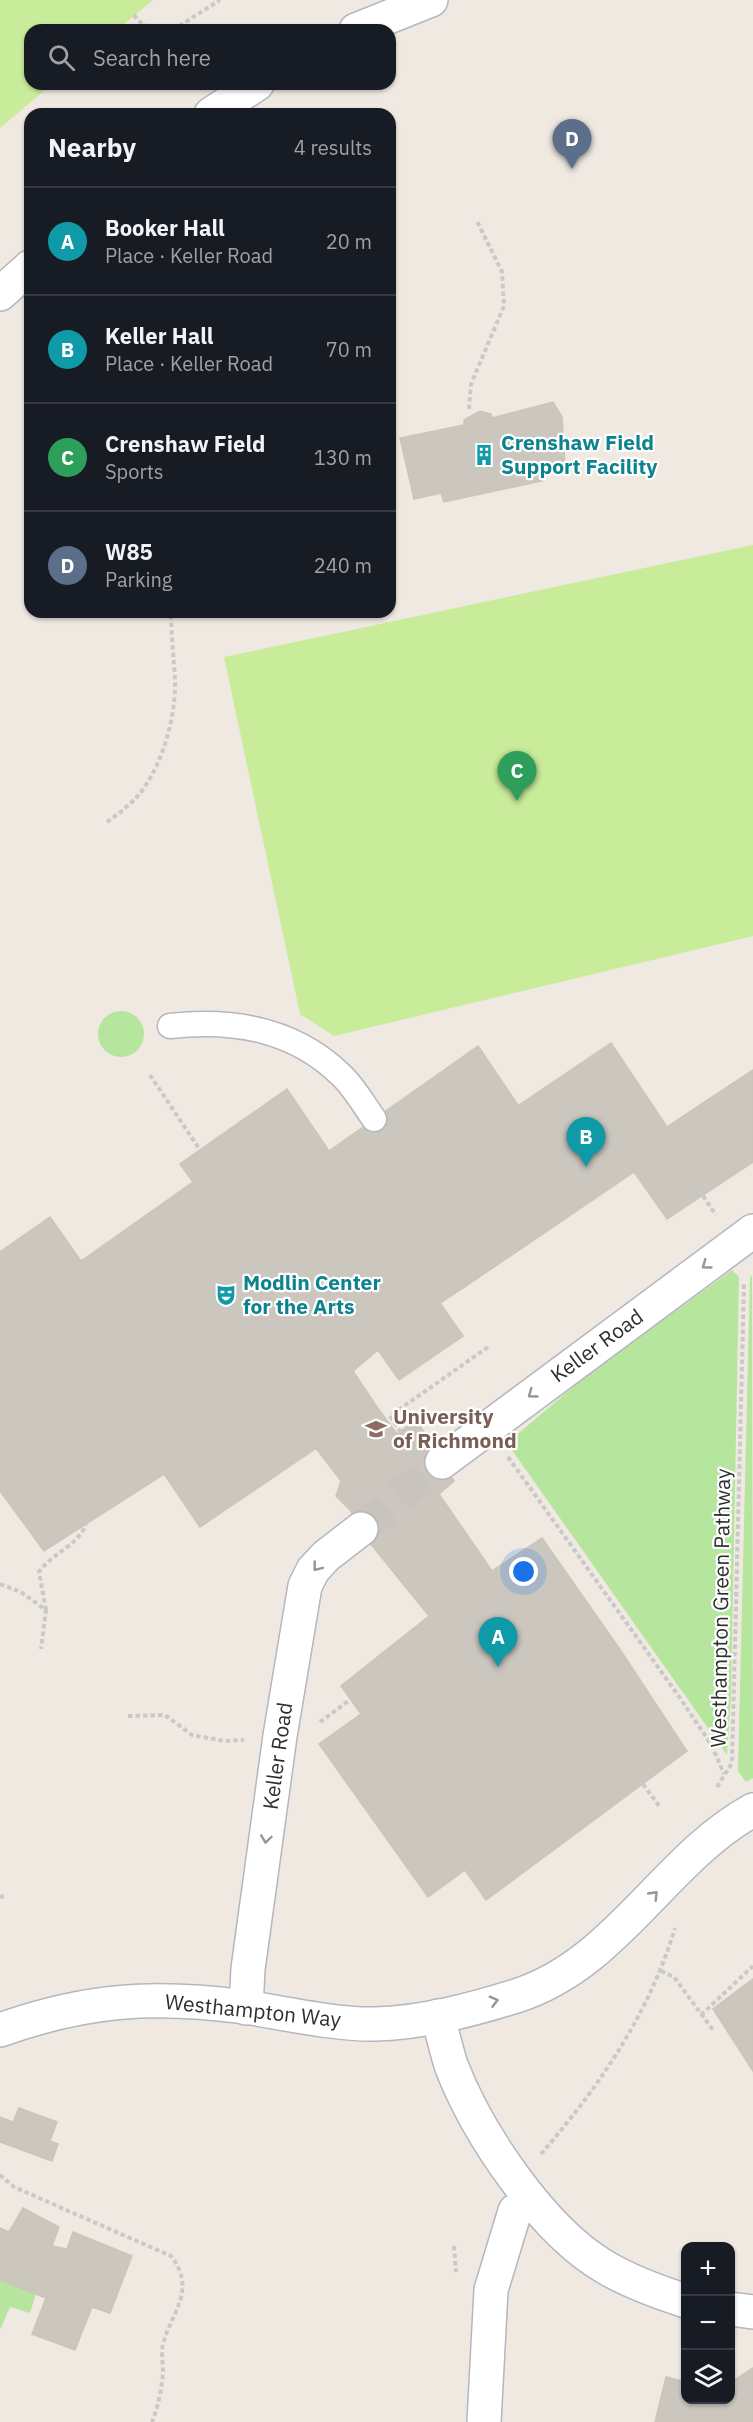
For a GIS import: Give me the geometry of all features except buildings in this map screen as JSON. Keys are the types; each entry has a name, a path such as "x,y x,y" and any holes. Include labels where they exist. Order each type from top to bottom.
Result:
{"street":[{"path":"371,24 431,0"},
{"path":"220,108 248,90"},
{"path":"0,294 24,272"},
{"name":"Keller Road","path":"429,1458 753,1231"},
{"name":"Keller Road","path":"246,2008 248,1969 301,1602 314,1570 326,1556 361,1529"},
{"name":"Westhampton Way","path":"0,2030 42,2015 133,2000 180,1999 372,2024 438,2016 518,1995 568,1971 621,1929 693,1855 738,1819 753,1810"},
{"path":"438,2016 451,2064 463,2091 503,2161 538,2206 583,2252 605,2267 639,2284 681,2299"},
{"path":"484,2422 491,2290 515,2211"},
{"path":"735,2310 753,2312"}],"lane":[{"path":"171,1026 201,1023 243,1025 282,1035 315,1052 343,1076 374,1119"}],"path":[{"path":"182,24 220,0"},
{"path":"134,15 143,24"},
{"path":"469,409 471,384 504,306 502,272 477,221"},
{"path":"107,822 137,797 158,763 172,714 175,682 171,651 171,618"},
{"path":"150,1075 200,1150"},
{"path":"703,1196 716,1215"},
{"name":"Westhampton Green Pathway","path":"506,1454 680,1698 712,1746 724,1774 732,1763 735,1698 744,1278"},
{"path":"429,1458 390,1416 488,1347"},
{"path":"41,1648 46,1610 39,1572 51,1559 82,1536 86,1524"},
{"path":"0,1584 21,1592 46,1610"},
{"path":"317,1724 351,1699"},
{"path":"128,1716 165,1715 192,1735 224,1741 246,1740"},
{"path":"643,1784 658,1806"},
{"path":"534,2163 584,2104 607,2072 630,2033 661,1971 677,1923"},
{"path":"701,2015 753,1966"},
{"path":"661,1971 674,1977 713,2030"},
{"path":"0,2175 14,2187 171,2256 176,2263 183,2287 181,2302 163,2345 163,2374 157,2410 152,2422"}],"green space":[{"path":"0,0 153,0 124,24 24,24 24,90 45,90 0,128"},
{"path":"753,545 753,936 334,1036 300,1014 224,657"},
{"path":"121,1011 137,1018 144,1034 137,1050 121,1057 105,1050 98,1034 105,1018"},
{"path":"732,1270 739,1277 731,1695 727,1755 507,1443 586,1376"},
{"path":"752,1276 753,1778 746,1782 738,1771 750,1277"},
{"path":"0,2280 36,2294 30,2313 10,2307 0,2330"}],"tunnel":[{"path":"361,1529 442,1462"}],"place":[{"name":"W85","path":"572,169"},
{"name":"Crenshaw Field Support Facility","path":"484,455"},
{"name":"Crenshaw Field","path":"517,801"},
{"name":"Keller Hall","path":"586,1167"},
{"name":"Modlin Center for the Arts","path":"226,1295"},
{"name":"University of Richmond","path":"376,1429"},
{"name":"Booker Hall","path":"498,1667"}]}
